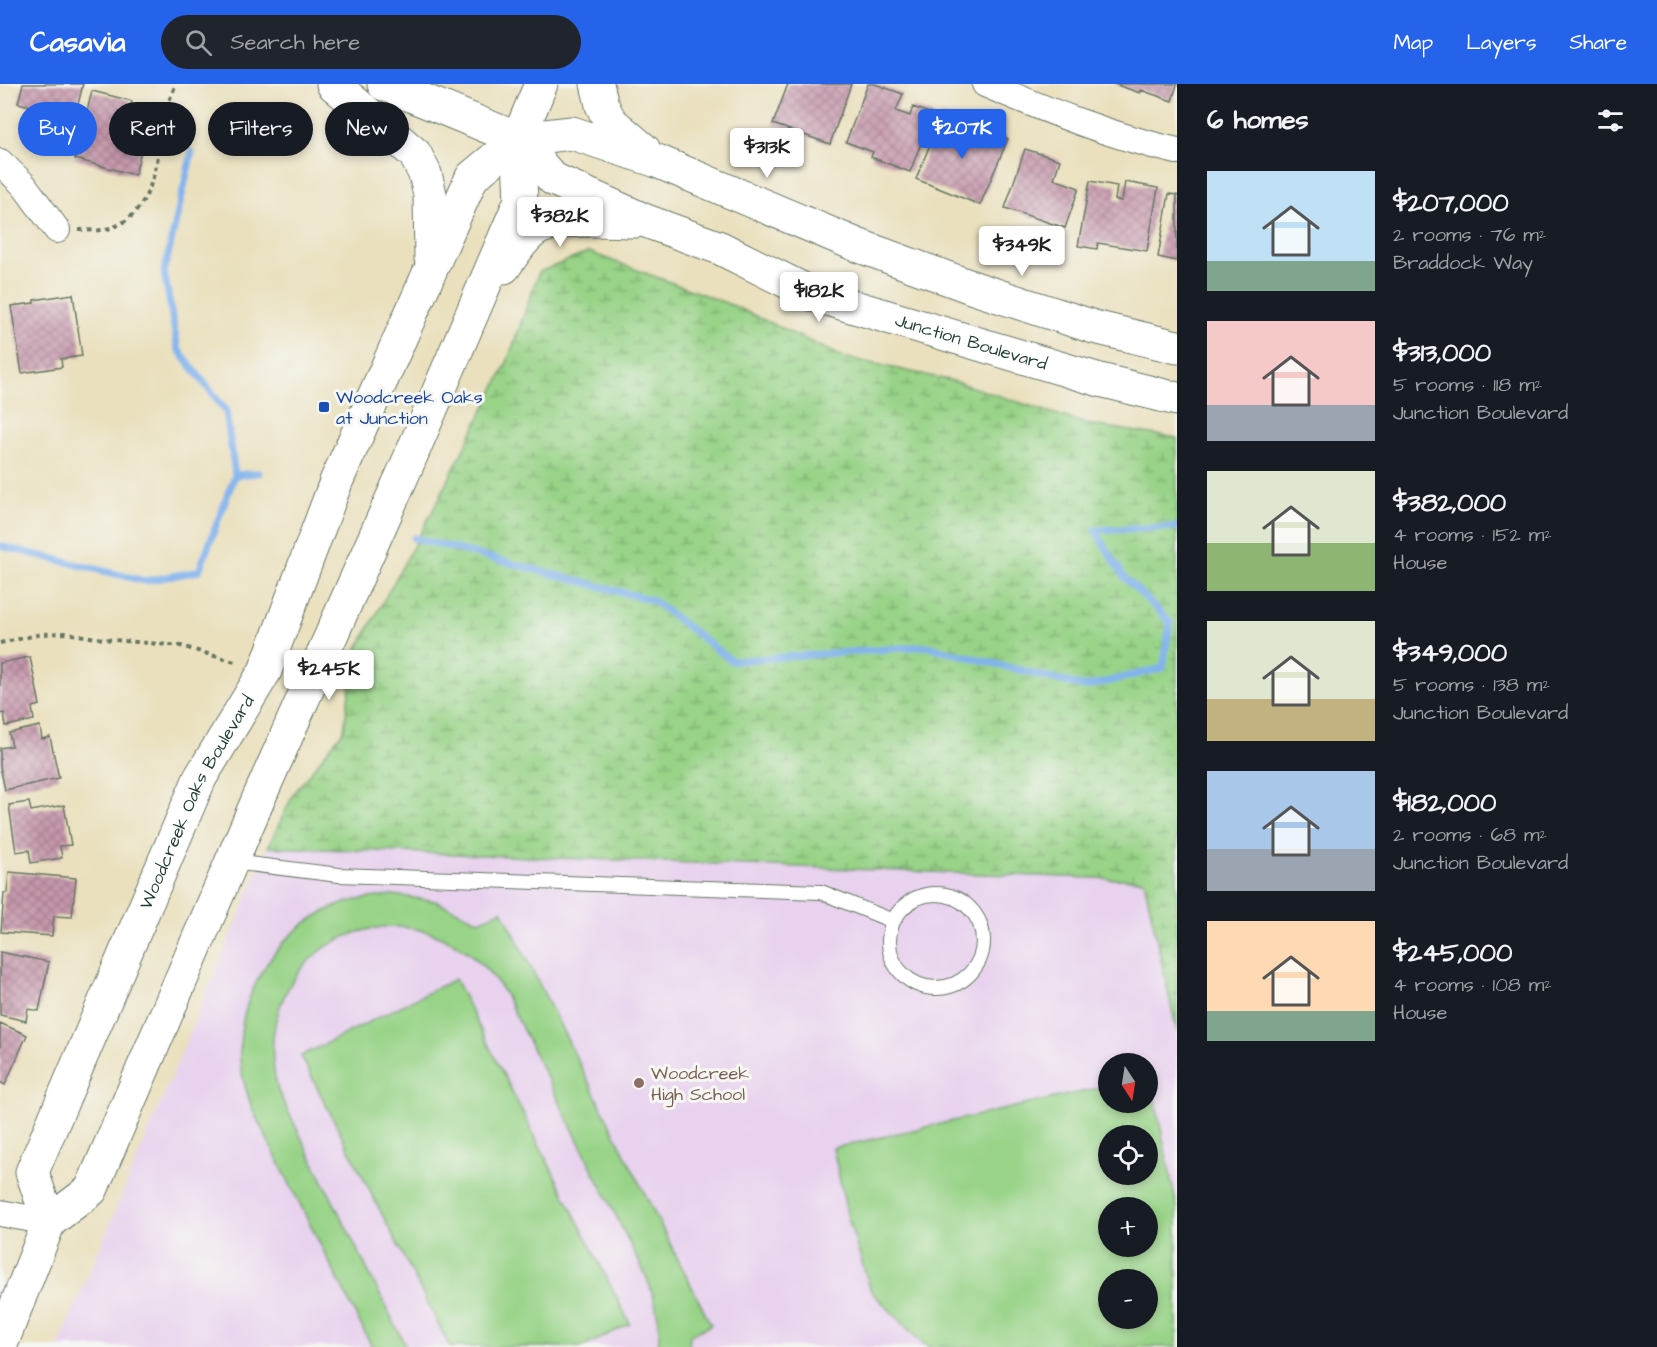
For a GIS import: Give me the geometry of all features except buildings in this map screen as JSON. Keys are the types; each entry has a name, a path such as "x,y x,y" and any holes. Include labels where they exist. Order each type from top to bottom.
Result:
{"main road":[{"path":"333,84 415,154 426,174 430,194 431,270"},
{"name":"Junction Boulevard","path":"384,84 518,139 553,179 645,221 720,248 814,296 1089,377 1177,399"},
{"name":"Woodcreek Oaks Boulevard","path":"518,139 472,177 336,482 265,670 200,778 32,1172 49,1222 91,1190 232,861 482,294 521,200 518,139 541,84"},
{"path":"597,84 602,105 610,121 657,161"},
{"name":"Junction Boulevard","path":"518,139 572,133 657,161 856,244 974,288 1094,327 1177,347"},
{"path":"482,294 531,232 552,223 568,221 645,221"},
{"path":"0,1347 49,1222"}],"street":[{"path":"986,84 1072,121 1136,142 1177,152"},
{"path":"0,162 29,192 57,230"},
{"path":"0,1213 49,1222"}],"lane":[{"path":"232,861 339,875 821,892 893,921"},
{"path":"943,893 958,898 970,907 982,927 983,950 978,964 968,976 954,985 938,988 922,986 908,979 897,967 890,953 889,937 893,921 901,908 914,898 943,893"}],"path":[{"path":"57,230 101,230 118,225 135,211 148,192 155,173 164,119 176,84"},
{"path":"0,643 42,634 66,633 181,646 265,670"}],"shaded area":[{"name":"Woodcreek High School","path":"268,847 1144,880 1177,1036 1177,1347 58,1347"}],"green space":[{"path":"589,252 734,306 843,357 953,381 1086,424 1177,438 1177,1033 1144,880 268,847 294,793 344,730 354,655 432,512 506,365 539,272"},
{"path":"393,895 435,901 480,921 502,910 711,1325 690,1335 689,1347 658,1347 657,1311 646,1276 505,994 470,954 429,933 387,927 346,936 311,959 285,993 273,1038 278,1091 406,1347 372,1347 253,1111 243,1077 240,1057 241,1032 256,984 268,962 284,942 324,912 348,902"},
{"path":"455,979 630,1324 583,1347 450,1347 301,1056"},
{"path":"1098,1088 1098,1113 1158,1113 1177,1207 1177,1347 929,1347 923,1344 871,1291 848,1218 833,1148"}],"waterway":[{"path":"191,156 164,272 178,349 226,411 235,475"},
{"path":"0,546 145,581 199,571 235,475 259,473"},
{"path":"414,538 652,600 732,661 927,646 1085,687 1163,668 1170,622 1124,577 1095,530 1177,527"}],"place":[{"name":"Woodcreek Oaks at Junction","path":"324,407"},
{"name":"Woodcreek High School","path":"639,1083"}]}
